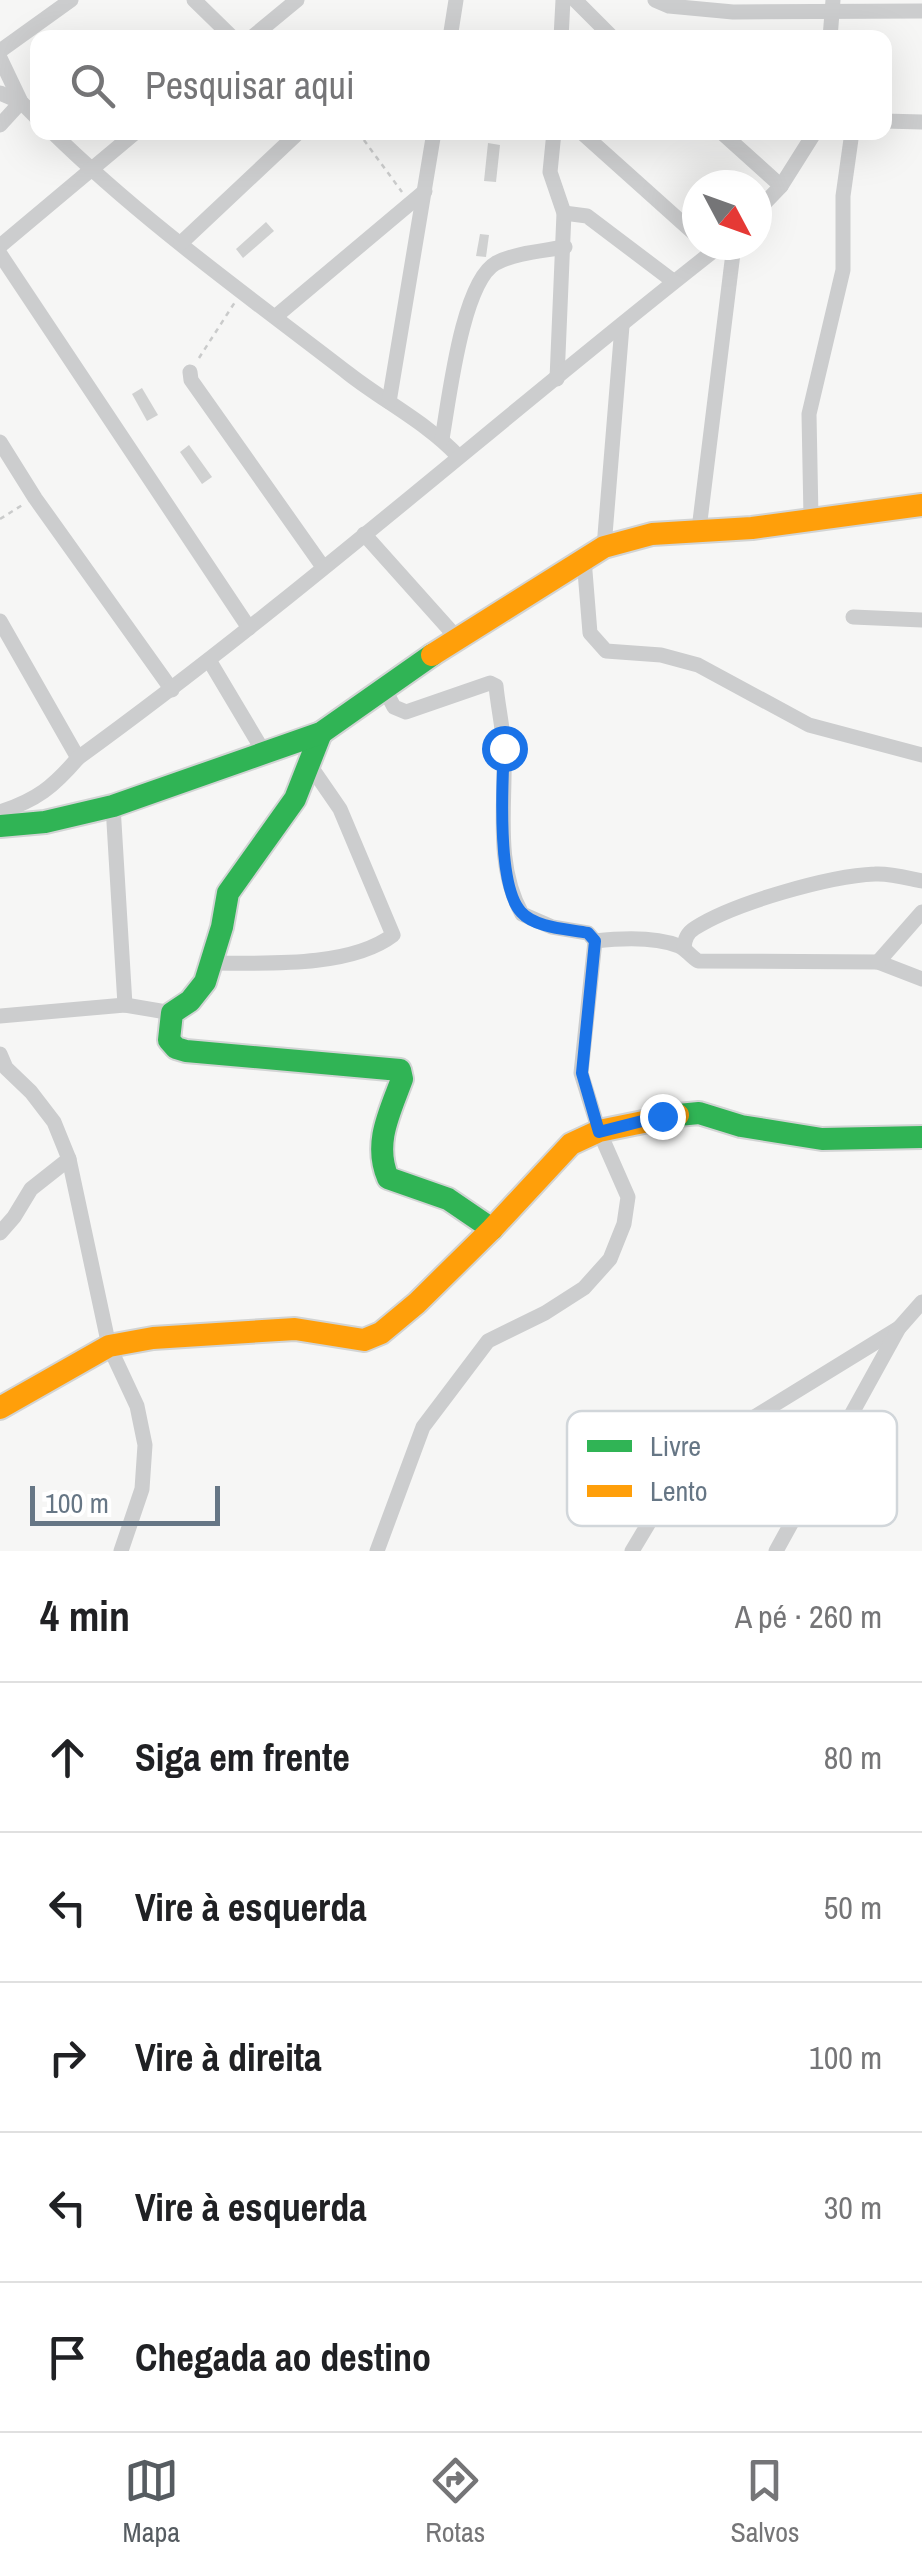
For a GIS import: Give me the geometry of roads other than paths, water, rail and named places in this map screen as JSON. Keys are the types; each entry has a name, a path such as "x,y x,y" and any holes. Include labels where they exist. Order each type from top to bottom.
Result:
{"street":[{"path":"32,30 72,0"},
{"path":"194,0 225,30"},
{"path":"261,30 297,0"},
{"path":"451,30 456,0"},
{"path":"561,30 563,0"},
{"path":"575,0 605,30"},
{"path":"656,0 669,6 833,6 922,11"},
{"path":"21,102 0,54 30,32"},
{"path":"0,93 30,110"},
{"path":"0,125 21,102"},
{"path":"892,122 922,122"},
{"path":"60,140 90,170 181,243 442,438 458,456"},
{"path":"0,246 126,140"},
{"path":"181,243 290,140"},
{"path":"389,402 433,140"},
{"path":"553,140 550,172 564,213 557,379"},
{"path":"590,140 682,223"},
{"path":"730,140 782,186"},
{"path":"772,196 810,140"},
{"path":"811,518 808,414 841,284 844,196 851,140"},
{"path":"275,316 424,191"},
{"path":"564,213 586,216 673,281"},
{"path":"442,438 464,320 480,280 498,262 564,247"},
{"path":"0,254 249,628"},
{"path":"0,811 27,804 55,785 78,758 172,690 698,260"},
{"path":"699,529 732,260"},
{"path":"622,326 594,553 590,634 606,651 661,655 698,665 808,725 922,754"},
{"path":"190,372 191,380 323,567"},
{"path":"0,442 35,498 172,690"},
{"path":"0,826 46,822 113,806 321,733 457,638 594,553 652,534 752,528 922,505"},
{"path":"364,534 457,638"},
{"path":"853,617 922,620"},
{"path":"0,621 78,758"},
{"path":"209,660 264,754"},
{"path":"377,1551 423,1427 488,1341 545,1313 584,1288 610,1258 624,1224 628,1198 599,1132 582,1073 595,941 588,933 552,927 522,914 514,900 501,817 504,748 496,686 490,683 406,712 394,707 384,688"},
{"path":"0,1016 126,1005 172,1013 190,1001 206,982 228,893 295,799 321,733"},
{"path":"211,963 306,963 340,956 394,935 340,809 309,764"},
{"path":"113,806 126,1005"},
{"path":"684,948 684,938 693,929 744,906 826,881 878,873 922,881"},
{"path":"878,962 922,912"},
{"path":"595,941 614,938 662,942 684,948 698,962 878,962 922,979"},
{"path":"172,1013 168,1040 186,1051 400,1070 402,1079 378,1148 381,1166 388,1178 448,1199 492,1229"},
{"path":"0,1054 6,1068 54,1122 69,1159 109,1346 137,1406 145,1445 142,1489 122,1551"},
{"path":"0,1408 109,1346 153,1338 295,1328 364,1340 380,1333 492,1229 571,1144 599,1132 662,1116 699,1113 742,1126 822,1138 922,1137"},
{"path":"0,1233 31,1189 69,1159"},
{"path":"853,1411 899,1328 922,1302"},
{"path":"764,1411 899,1328"},
{"path":"632,1551 647,1526"},
{"path":"776,1551 790,1526"}]}
